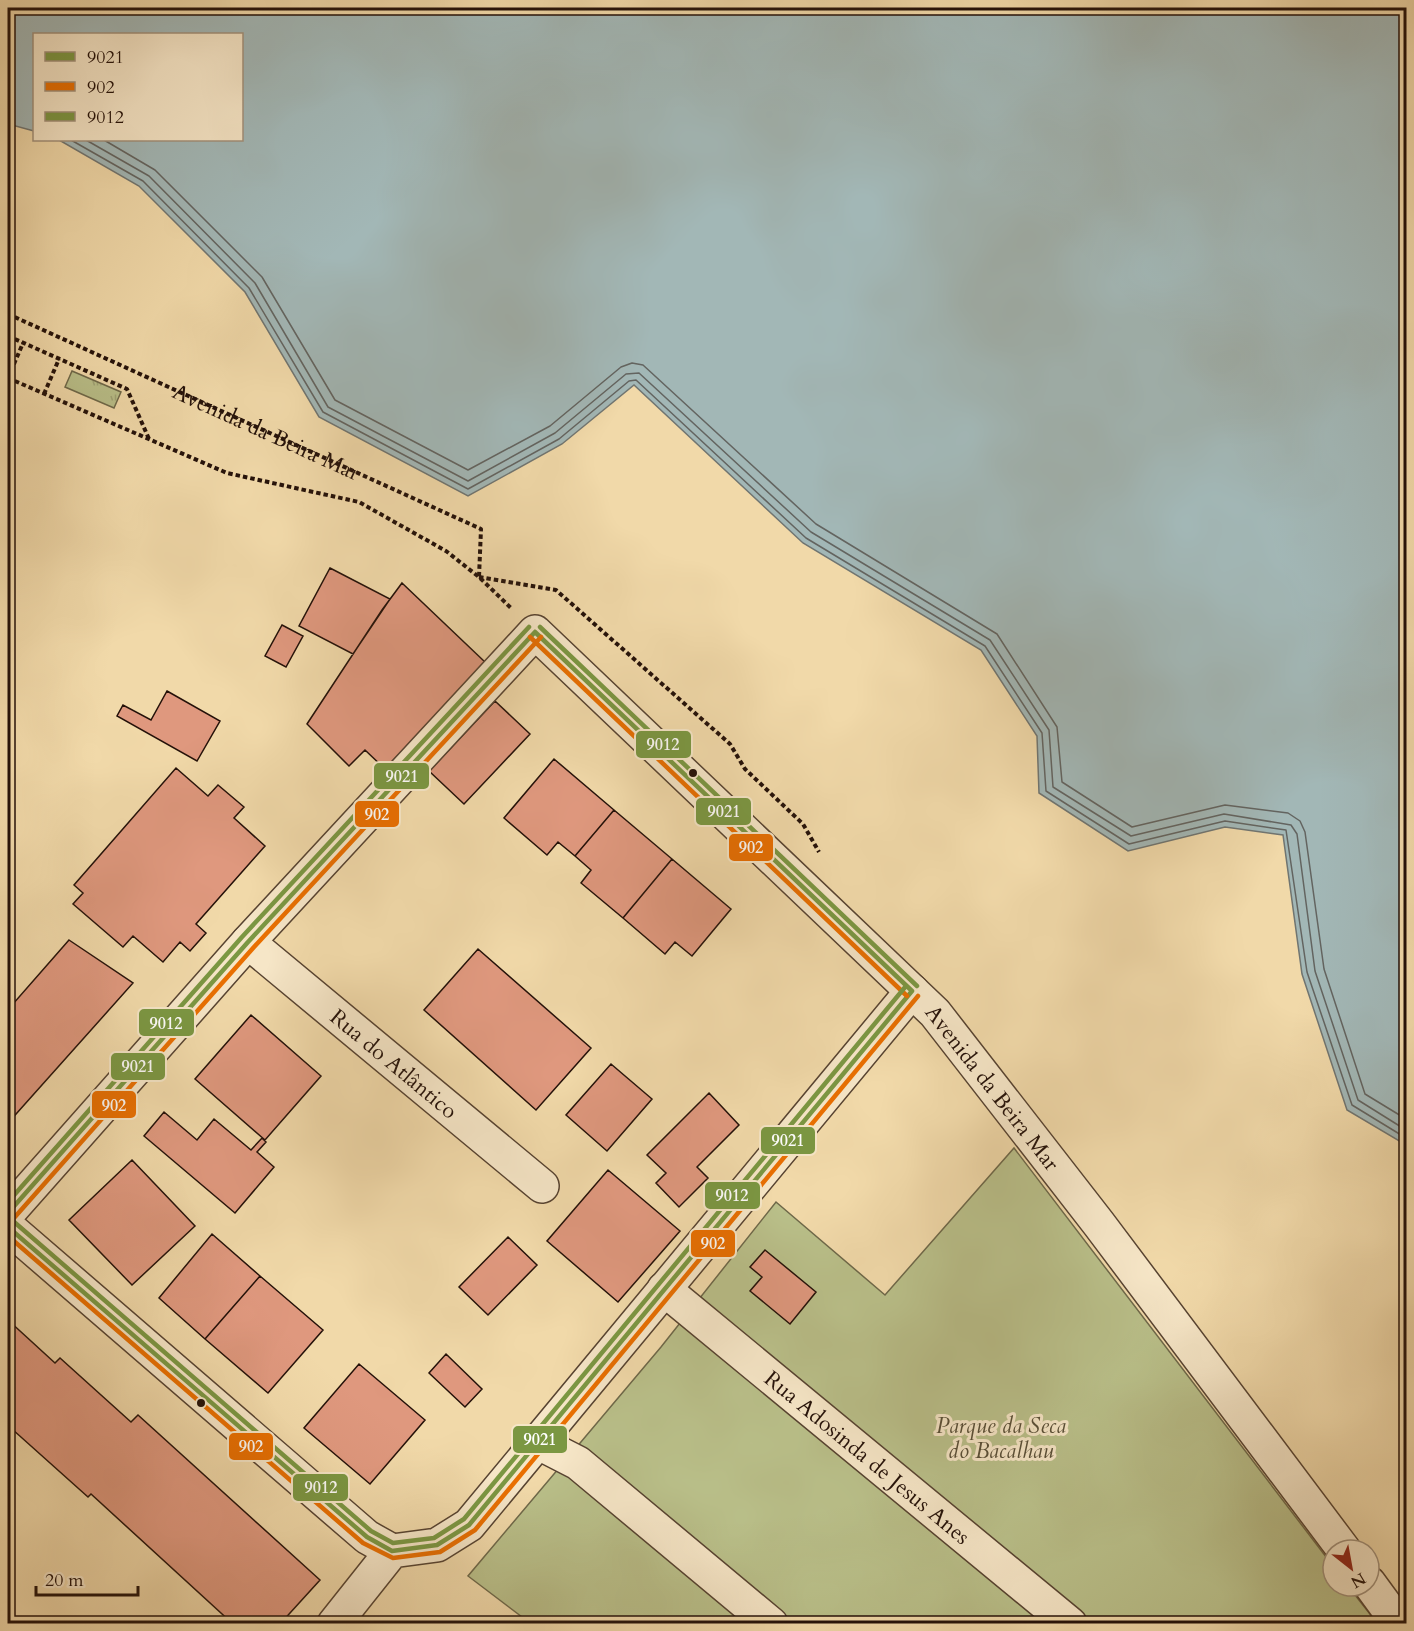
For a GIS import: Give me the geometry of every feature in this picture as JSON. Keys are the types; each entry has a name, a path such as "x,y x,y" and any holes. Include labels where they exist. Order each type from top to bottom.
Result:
{"street":[{"path":"8,1213 248,942 534,632"},
{"name":"Avenida da Beira Mar","path":"534,632 935,1013 1099,1224 1335,1538"},
{"name":"Rua do Atlântico","path":"248,942 542,1186"},
{"path":"8,1227 367,1537 392,1551 437,1545 469,1525 912,991"},
{"name":"Rua Adosinda de Jesus Anes","path":"664,1289 1070,1623"},
{"path":"537,1442 566,1478 741,1623"},
{"path":"537,1442 578,1463 771,1623"},
{"path":"333,1623 392,1551"},
{"path":"1381,1598 1400,1623"}],"path":[{"name":"Avenida da Beira Mar","path":"8,314 481,529 479,577"},
{"path":"8,336 127,389 150,440"},
{"path":"8,378 23,343"},
{"path":"44,394 59,359"},
{"name":"Avenida da Beira Mar","path":"8,378 227,473 359,502 446,551 479,577 534,632"},
{"path":"479,577 556,590"}],"green space":[{"path":"72,371 121,392 114,408 65,387"},
{"name":"Parque da Seca do Bacalhau","path":"1014,1148 1321,1550 1321,1598 1357,1598 1377,1623 530,1623 468,1576 661,1347 776,1202 885,1295"}],"water":[{"path":"8,8 1406,8 1406,1145 1347,1110 1302,974 1283,835 1225,827 1128,851 1039,793 1037,736 981,650 803,543 634,385 562,444 468,496 319,417 245,292 139,186 61,141 243,141 243,33 33,33 33,131 8,124"}],"building":[{"path":"330,568 390,599 353,654 299,626"},
{"path":"402,583 486,663 385,769 365,750 349,766 307,724"},
{"path":"282,625 303,636 286,667 265,656"},
{"path":"167,691 220,721 197,761 117,716 123,705 151,720"},
{"path":"495,701 530,734 464,804 429,771"},
{"path":"554,759 614,810 575,856 558,842 547,855 504,818"},
{"path":"176,768 208,796 218,785 244,807 234,818 265,846 196,924 206,933 190,951 180,942 163,962 133,936 123,947 73,904 83,893 74,885"},
{"path":"614,810 672,859 623,918 581,883 591,870 575,856"},
{"path":"672,859 731,909 692,956 675,942 665,954 623,918"},
{"path":"69,940 133,983 8,1123 8,999 13,1004"},
{"path":"478,949 591,1048 536,1110 424,1010"},
{"path":"251,1015 321,1076 265,1140 195,1079"},
{"path":"611,1064 652,1099 607,1151 566,1115"},
{"path":"709,1093 739,1125 697,1167 708,1178 679,1207 656,1183 666,1173 647,1155"},
{"path":"164,1112 197,1140 214,1119 251,1150 262,1138 266,1142 257,1152 274,1167 235,1213 144,1136"},
{"path":"132,1160 195,1226 132,1285 69,1220"},
{"path":"608,1170 680,1231 618,1302 547,1241"},
{"path":"212,1234 260,1276 205,1339 159,1298"},
{"path":"508,1237 537,1265 488,1315 459,1287"},
{"path":"765,1250 816,1292 790,1324 750,1291 762,1277 750,1267"},
{"path":"260,1276 323,1330 268,1393 205,1339"},
{"path":"8,1320 55,1363 60,1358 131,1422 138,1415 320,1580 280,1624 233,1624 91,1494 88,1497 12,1429 8,1434"},
{"path":"446,1354 482,1389 465,1407 429,1373"},
{"path":"359,1364 425,1420 370,1484 304,1428"}],"transit line":[{"name":"9012","path":"8,1202 242,937 529,627"},
{"name":"9012","path":"540,627 917,986"},
{"name":"9021","path":"535,632 912,991"},
{"name":"9021","path":"8,1213 248,942 535,632"},
{"name":"902","path":"530,637 907,996"},
{"name":"902","path":"14,1218 254,947 541,637"},
{"name":"9012","path":"13,1221 371,1531 393,1543 434,1538 464,1519 906,986"},
{"name":"9021","path":"392,1551 437,1545 469,1525 912,991"},
{"name":"902","path":"8,1236 363,1543 393,1558 440,1552 475,1530 918,996"},
{"name":"9021","path":"8,1227 367,1537 392,1551"}]}
